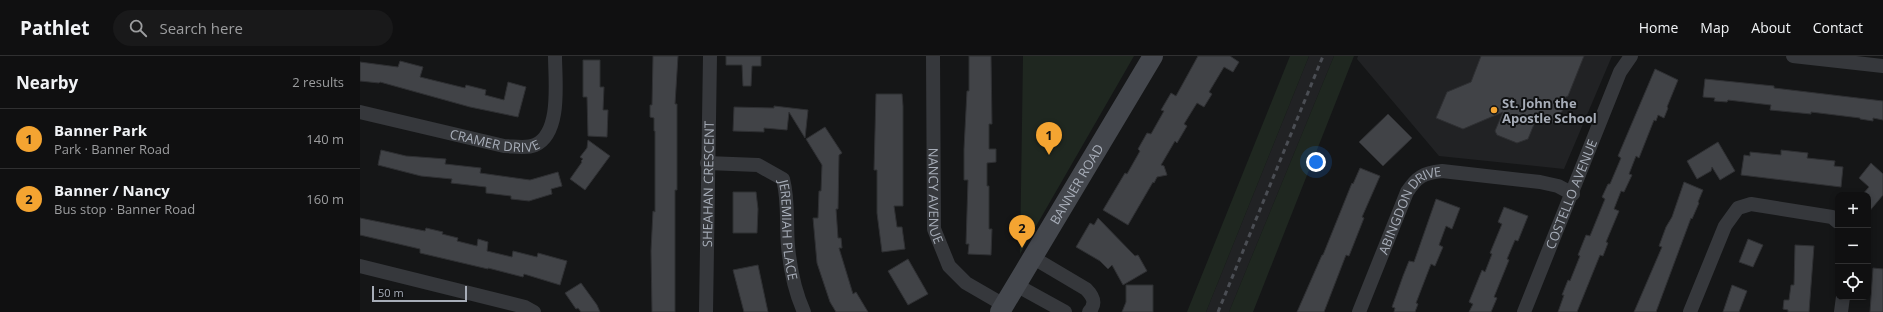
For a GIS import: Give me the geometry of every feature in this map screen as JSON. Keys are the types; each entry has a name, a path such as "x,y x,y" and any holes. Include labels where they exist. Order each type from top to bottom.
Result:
{"street":[{"name":"CRAMER DRIVE","path":"360,112 504,146 519,147 535,145 545,137 551,128 555,117 555,56"},
{"name":"SHEAHAN CRESCENT","path":"706,312 707,163 710,56"},
{"name":"NANCY AVENUE","path":"932,56 934,229 949,266 966,283 1002,308"},
{"name":"BANNER ROAD","path":"1002,308 1153,56"},
{"name":"COSTELLO AVENUE","path":"1524,312 1573,194 1620,72 1631,56"},
{"path":"1793,56 1883,66"},
{"name":"JEREMIAH PLACE","path":"707,163 758,165 783,179 787,195 788,246 793,275 804,312"},
{"name":"ABINGDON DRIVE","path":"1359,312 1407,192 1416,180 1428,172 1442,171 1540,182 1558,186 1573,194"},
{"path":"1690,312 1725,226 1738,208 1751,204 1832,217 1835,220"},
{"path":"1032,257 1086,288 1093,296 1094,304 1089,312"},
{"path":"360,266 525,307 534,312"},
{"path":"1016,285 1065,312"},
{"path":"1842,312 1843,300"}],"shaded area":[{"path":"1023,56 1134,56 1020,254"},
{"path":"1290,56 1309,56 1206,312 1187,312"},
{"path":"1309,56 1334,56 1229,312 1206,312"},
{"path":"1334,56 1354,56 1253,312 1229,312"},
{"name":"St. John the Apostle School","path":"1358,56 1612,56 1564,169 1439,156 1357,59"}],"building":[{"path":"653,56 678,56 675,104 677,104 677,190 675,190 675,312 652,312 651,251 653,211 655,212 655,131 654,118 650,117 650,105 652,105"},
{"path":"726,56 761,56 761,66 752,66 751,86 743,86 742,65 726,65"},
{"path":"969,56 991,56 992,124 989,124 989,149 996,149 996,162 987,163 987,186 989,186 989,229 992,229 991,255 968,254 969,244 966,244 968,180 964,180 964,149 967,91 969,91"},
{"path":"1198,56 1230,56 1239,62 1233,72 1224,67 1209,92 1212,94 1204,107 1197,103 1184,124 1187,126 1177,143 1175,141 1161,165 1164,166 1167,175 1157,177 1154,183 1153,182 1128,225 1103,210 1125,173 1127,174 1140,151 1138,149 1147,133 1151,134 1164,111 1161,110 1171,93 1176,96"},
{"path":"1481,56 1584,56 1568,96 1559,100 1563,109 1558,121 1553,123 1537,117 1528,139 1517,143 1497,135 1495,131 1503,112 1463,129 1436,118 1447,92 1471,82"},
{"path":"583,60 600,60 600,87 604,87 603,110 608,110 607,137 588,136 587,97 583,97"},
{"path":"400,61 423,67 420,77 465,88 466,85 486,90 485,95 504,100 508,82 526,87 518,117 470,107 380,82 360,81 360,62 398,67"},
{"path":"1655,69 1678,80 1667,107 1668,108 1664,118 1658,115 1656,121 1654,120 1639,158 1636,156 1629,174 1632,175 1624,192 1621,191 1614,209 1619,211 1606,242 1608,243 1603,256 1600,255 1577,312 1558,312 1564,295 1562,295 1568,280 1570,281 1580,256 1578,255 1586,235 1590,236 1605,199 1602,197 1608,184 1610,184 1621,158 1618,156"},
{"path":"1705,79 1774,86 1774,88 1883,101 1883,120 1873,118 1873,121 1811,112 1811,114 1770,110 1771,105 1728,100 1727,102 1714,101 1715,98 1703,97"},
{"path":"876,94 902,94 903,106 903,206 894,206 897,227 902,227 905,249 882,252 877,213 877,170 874,170"},
{"path":"774,106 808,110 805,138 789,112 787,130 764,128 764,132 733,131 734,107 774,108"},
{"path":"1388,114 1412,138 1383,166 1359,142"},
{"path":"825,127 842,153 839,155 838,209 836,209 838,238 841,238 842,248 839,248 853,294 856,292 868,312 836,312 830,302 817,263 813,218 818,218 822,165 806,139"},
{"path":"588,140 610,156 585,190 570,179 582,162 581,161 583,159 580,157 587,148"},
{"path":"1718,142 1735,171 1720,180 1712,167 1711,171 1697,179 1687,161"},
{"path":"381,150 406,156 446,159 445,164 481,168 480,173 530,180 558,172 562,186 551,189 552,194 529,201 511,199 511,196 486,193 486,187 451,183 452,179 421,176 378,165"},
{"path":"1781,150 1808,153 1807,158 1835,161 1834,166 1843,167 1841,187 1741,175 1744,155 1750,156 1750,152 1781,155"},
{"path":"1871,163 1883,174 1883,195 1871,209 1871,192 1865,192 1869,187 1859,178"},
{"path":"1360,168 1380,176 1362,217 1364,218 1349,256 1346,255 1324,312 1297,312 1323,255 1352,183 1353,184"},
{"path":"1684,182 1703,190 1698,202 1699,203 1692,219 1691,218 1656,312 1634,312 1662,247 1659,246 1666,227 1672,217"},
{"path":"733,192 756,192 758,209 757,233 733,233"},
{"path":"1436,199 1460,208 1452,229 1446,226 1439,245 1443,247 1435,266 1431,264 1416,303 1418,304 1415,312 1394,312 1395,308 1392,307 1403,276 1409,261 1414,262"},
{"path":"1504,207 1528,216 1518,241 1515,240 1507,259 1509,260 1494,297 1497,298 1491,312 1469,312 1473,304 1469,302 1482,270 1485,272 1492,254 1490,253 1502,224 1498,222"},
{"path":"360,218 425,231 426,228 443,232 442,234 458,238 457,241 477,246 478,239 488,242 487,251 512,257 513,251 537,257 538,253 567,261 560,285 524,274 523,277 420,253 420,249 360,235"},
{"path":"1098,218 1135,256 1138,255 1147,271 1123,285 1112,265 1108,269 1100,261 1076,247 1090,223 1094,225"},
{"path":"1748,239 1763,245 1753,267 1739,262"},
{"path":"1795,245 1814,246 1809,312 1788,312 1788,310 1783,309 1784,300 1789,300 1791,285 1794,285"},
{"path":"908,259 928,294 908,305 888,271"},
{"path":"758,265 768,312 744,312 733,270"},
{"path":"1873,268 1883,269 1883,312 1870,312"},
{"path":"581,283 597,305 600,312 581,312 578,308 576,309 565,293"},
{"path":"1126,285 1153,285 1153,312 1122,312 1126,302"},
{"path":"1732,285 1747,291 1739,312 1723,312"}],"railway":[{"path":"1218,312 1323,56"}],"place":[{"name":"St. John the Apostle School","path":"1494,110"},
{"name":"Banner Park","path":"1049,155"},
{"name":"Banner / Nancy","path":"1022,248"}]}
